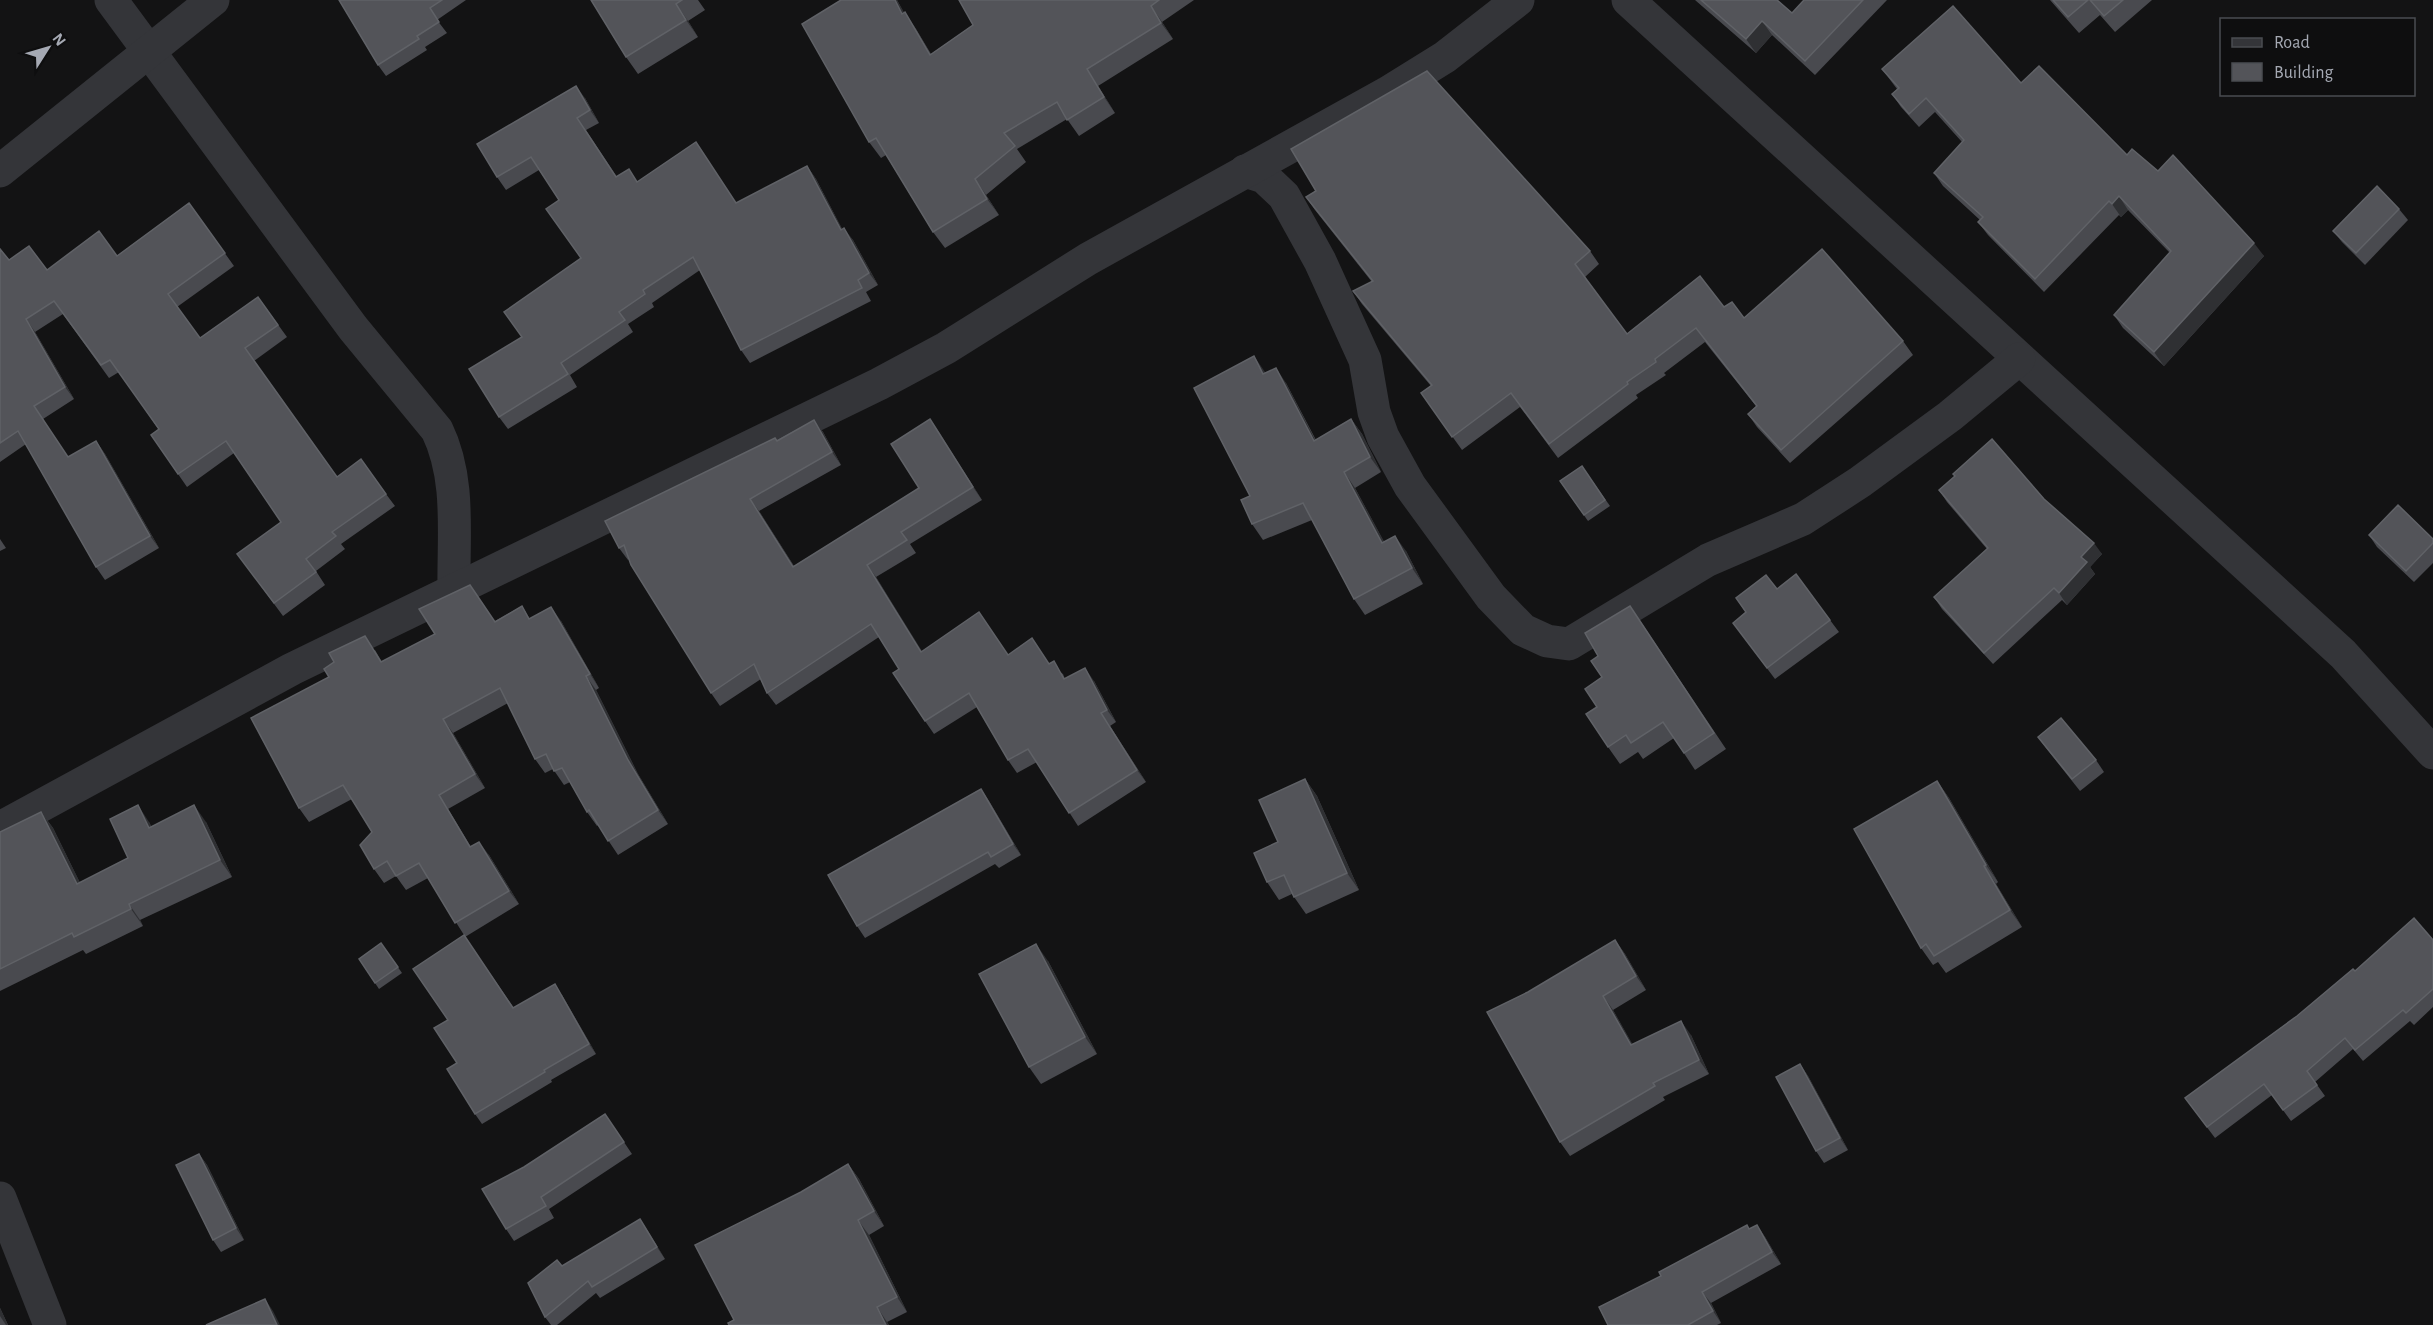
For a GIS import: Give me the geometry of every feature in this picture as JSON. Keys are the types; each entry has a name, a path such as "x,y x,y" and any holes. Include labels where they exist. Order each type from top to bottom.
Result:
{"street":[{"path":"111,0 353,328 437,430 445,446 453,484 453,590"},
{"path":"0,171 213,0"},
{"path":"0,828 292,669 879,384 946,348 1088,259 1426,69 1518,0"},
{"path":"1628,0 2343,654 2433,753"},
{"path":"1245,171 1264,177 1284,196 1320,261 1365,360 1374,412 1383,437 1410,486 1491,597 1523,630 1547,642 1569,644 1708,560 1803,519 1860,482 1950,416 2019,359"},
{"path":"0,1198 50,1325"}],"building":[{"path":"339,0 442,0 430,8 439,22 417,36 419,39 378,65"},
{"path":"591,0 682,0 676,4 686,20 626,57"},
{"path":"841,0 895,0 902,14 905,12 930,55 973,25 959,0 1159,0 1151,6 1161,23 1087,69 1104,97 1067,120 1057,102 1004,133 1015,146 975,179 987,199 933,232 876,138 869,142 802,24"},
{"path":"1701,0 1777,0 1792,13 1804,0 1863,0 1805,61 1762,21 1746,39"},
{"path":"2053,0 2088,0 2068,17"},
{"path":"2090,0 2123,0 2104,16"},
{"path":"1953,6 2021,83 2039,66 2127,155 2132,149 2158,171 2173,155 2254,243 2154,352 2114,315 2171,251 2119,196 2112,204 2109,201 2035,279 1978,222 1983,217 1934,173 1964,140 1926,98 1909,114 1892,94 1899,88 1882,69"},
{"path":"1427,71 1590,251 1575,264 1627,334 1700,276 1724,307 1732,302 1744,318 1822,249 1903,341 1781,450 1748,414 1757,406 1696,328 1655,359 1656,362 1549,444 1511,393 1452,437 1421,393 1432,385 1353,291 1373,281 1306,197 1316,191 1291,149"},
{"path":"576,86 590,110 577,118 616,177 629,169 637,182 696,142 736,203 807,166 841,230 844,228 869,273 858,280 862,288 741,350 693,257 643,290 645,294 619,312 625,320 561,363 568,374 499,417 469,369 522,337 504,312 581,258 546,209 559,200 531,157 497,177 477,144"},
{"path":"2377,186 2399,209 2356,253 2333,231"},
{"path":"189,203 225,253 168,294 200,338 258,297 278,325 245,348 337,477 361,459 386,494 332,532 336,536 306,559 316,572 274,603 237,554 281,522 226,441 178,474 151,435 159,429 110,360 101,365 54,301 26,319 65,387 34,406 68,457 96,441 150,536 96,567 18,431 0,443 0,249 9,260 29,246 47,270 99,231 117,256"},
{"path":"1254,356 1263,374 1276,368 1314,441 1351,419 1370,457 1344,472 1382,543 1395,536 1412,568 1354,599 1303,503 1252,524 1241,500 1250,496 1194,388"},
{"path":"930,419 973,487 901,532 907,540 867,565 921,652 979,612 1008,655 1032,638 1049,664 1054,661 1064,679 1085,668 1107,710 1101,713 1137,770 1069,813 1028,749 1008,760 969,693 925,721 893,673 899,669 871,624 767,693 754,664 711,693 631,565 624,545 619,548 605,521 775,438 777,441 814,420 832,452 750,499 793,567 919,488 891,444"},
{"path":"1992,439 2044,499 2094,543 2081,557 2087,562 2059,593 2054,588 1984,653 1934,597 1988,548 1939,490 1955,476 1953,474"},
{"path":"1582,466 1605,500 1584,515 1560,481"},
{"path":"2398,505 2433,539 2433,543 2406,571 2369,535"},
{"path":"1796,574 1830,620 1767,668 1733,623 1746,612 1736,598 1766,575 1777,589"},
{"path":"470,585 495,622 522,606 529,619 551,607 590,674 586,676 628,760 658,810 608,841 589,810 587,812 562,768 554,771 546,754 535,759 500,688 443,719 475,774 439,795 470,847 479,842 509,891 455,923 419,863 396,876 387,861 374,869 360,845 372,832 343,785 299,808 251,718 329,677 324,669 334,662 329,653 365,636 381,662 435,634 419,609"},
{"path":"1630,606 1714,733 1684,753 1663,722 1631,743 1626,735 1608,747 1586,714 1597,707 1585,689 1602,677 1591,661 1598,656 1585,633"},
{"path":"2061,718 2096,760 2072,779 2038,737"},
{"path":"1305,779 1347,873 1294,897 1284,875 1267,882 1254,853 1278,842 1259,800"},
{"path":"1937,781 2010,910 1934,956 1926,944 1921,948 1854,829"},
{"path":"981,789 1013,844 991,857 988,852 857,926 828,875"},
{"path":"138,805 149,828 194,805 220,860 129,904 131,909 74,937 72,933 0,969 0,832 41,812 77,884 128,858 110,819"},
{"path":"2414,918 2433,940 2433,989 2406,1013 2403,1010 2355,1050 2345,1038 2307,1071 2317,1085 2283,1110 2264,1084 2207,1127 2185,1098 2297,1016 2353,969 2355,971"},
{"path":"464,935 513,1008 555,984 589,1044 475,1114 447,1069 457,1063 434,1028 448,1020 413,969"},
{"path":"1615,940 1636,976 1603,996 1631,1045 1681,1021 1699,1060 1653,1083 1655,1086 1560,1142 1487,1012 1528,992"},
{"path":"381,943 398,967 375,983 359,959"},
{"path":"1036,944 1085,1037 1029,1067 979,974"},
{"path":"1800,1064 1840,1138 1816,1151 1776,1077"},
{"path":"605,1114 624,1142 541,1197 546,1206 506,1229 482,1189 524,1167"},
{"path":"199,1154 236,1228 213,1240 176,1165"},
{"path":"848,1164 874,1211 858,1220 897,1297 877,1307 886,1325 729,1325 728,1323 734,1320 695,1245 801,1192"},
{"path":"640,1219 657,1247 592,1287 588,1281 545,1317 528,1283 557,1260 562,1266"},
{"path":"1747,1225 1749,1229 1757,1225 1772,1252 1702,1292 1713,1311 1688,1325 1608,1325 1599,1307 1661,1276 1659,1272"},
{"path":"265,1299 277,1325 206,1325"}]}
